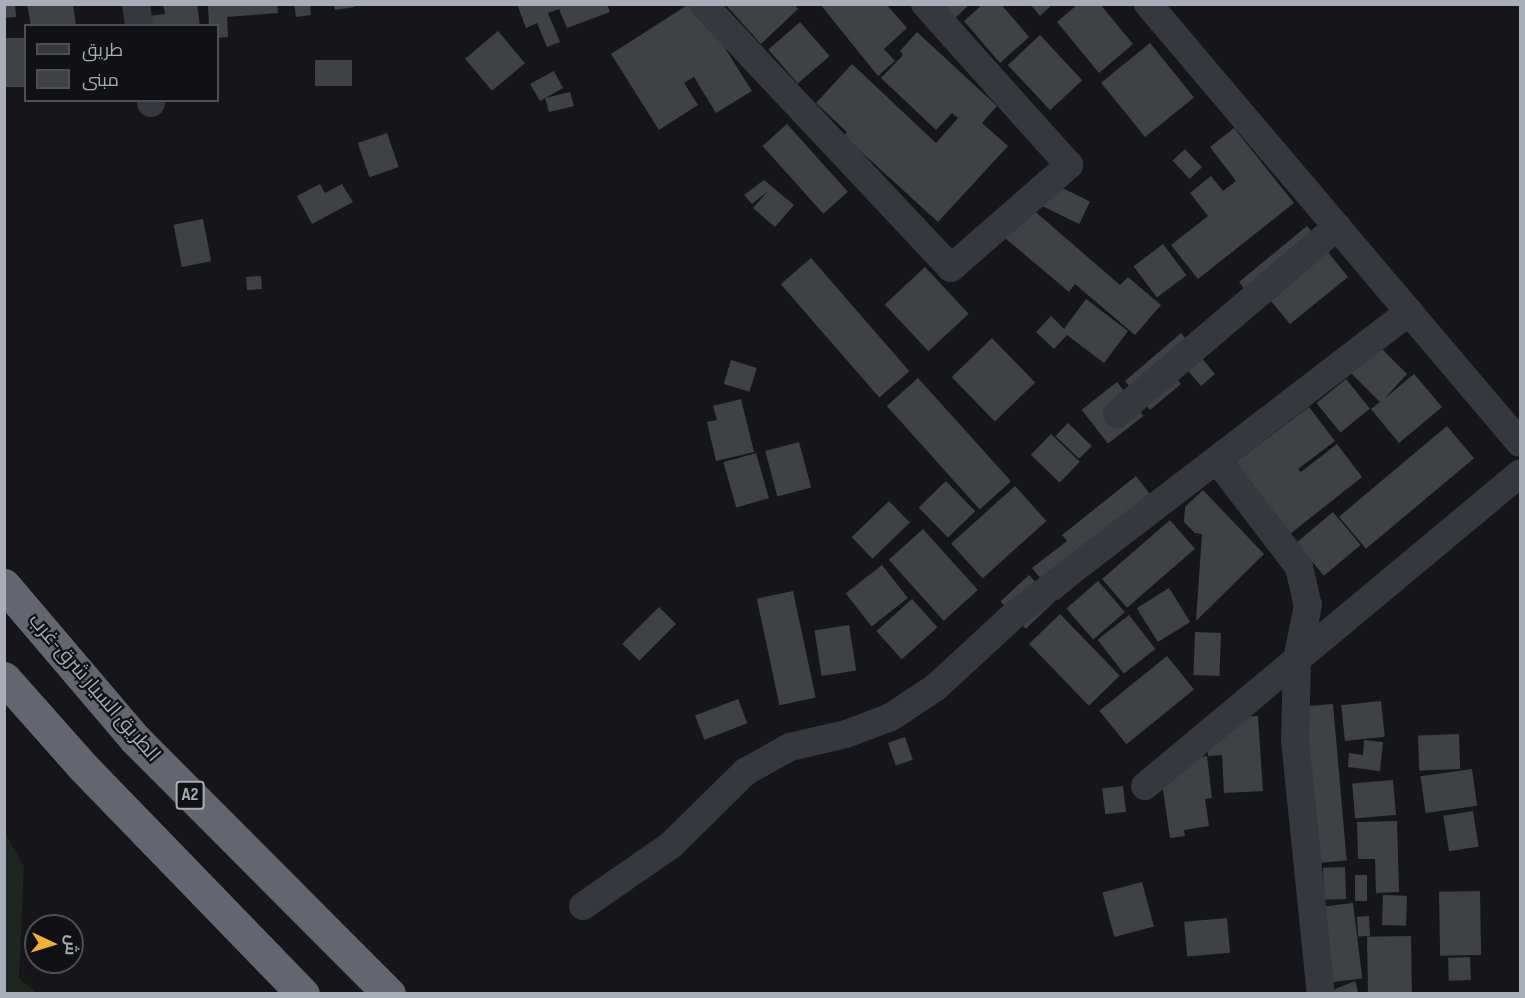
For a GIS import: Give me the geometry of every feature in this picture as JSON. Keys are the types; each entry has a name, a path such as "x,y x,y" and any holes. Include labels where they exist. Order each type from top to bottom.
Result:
{"highway":[{"name":"الطريق السيار شرق-غرب","path":"4,585 135,739 389,993"},
{"path":"4,678 83,767 303,993"}],"street":[{"path":"136,4 139,24"},
{"path":"703,4 951,268 1069,165 925,4"},
{"path":"1148,4 1521,443"},
{"path":"1117,414 1337,227"},
{"path":"583,906 671,845 744,772 790,747 846,734 891,717 936,687 1014,615 1409,312"},
{"path":"1217,459 1299,567 1308,605 1297,660 1295,740 1321,993"},
{"path":"1145,786 1521,474"}],"shaded area":[{"path":"4,832 24,866 19,978 36,993 5,993"}],"building":[{"path":"4,4 15,4 16,17 4,18"},
{"path":"27,4 73,4 76,24 31,24"},
{"path":"163,4 197,4 200,24 150,24 149,16 165,14"},
{"path":"208,4 277,4 278,13 227,17 228,37 219,38 219,24 209,24"},
{"path":"294,4 310,4 311,15 296,17"},
{"path":"334,4 354,4 354,7 335,10"},
{"path":"517,4 607,4 610,12 567,28 559,9 548,13 560,42 547,47 537,23 526,28"},
{"path":"689,4 697,4 752,91 716,113 694,77 684,83 698,105 659,130 611,54"},
{"path":"725,4 794,4 798,9 761,44"},
{"path":"820,4 886,4 907,28 884,49 895,61 878,76"},
{"path":"937,4 970,4 952,21"},
{"path":"983,4 1001,4 1029,37 1000,63 964,21"},
{"path":"1030,4 1053,4 1040,16"},
{"path":"1078,4 1100,4 1133,44 1099,73 1057,22"},
{"path":"800,22 830,56 798,84 768,50"},
{"path":"498,31 525,63 492,91 465,59"},
{"path":"917,32 997,106 982,123 1008,146 938,222 844,136 847,132 816,103 852,64 936,143 958,118 952,113 936,130 881,78 903,55 900,51"},
{"path":"1040,35 1082,80 1050,110 1008,65"},
{"path":"4,38 24,38 24,87 4,87"},
{"path":"1150,43 1194,97 1145,137 1101,83"},
{"path":"315,60 352,60 352,86 315,86"},
{"path":"554,71 563,88 540,101 530,84"},
{"path":"570,92 574,106 549,112 545,98"},
{"path":"787,124 848,192 823,214 762,146"},
{"path":"1234,128 1294,203 1198,279 1171,245 1208,216 1190,193 1211,176 1223,191 1236,181 1210,147"},
{"path":"387,133 399,167 369,177 358,143"},
{"path":"1185,149 1202,167 1190,179 1173,161"},
{"path":"764,180 794,205 775,227 753,208 768,191 752,204 744,195"},
{"path":"1046,180 1090,201 1079,224 1035,202"},
{"path":"320,184 325,193 342,184 353,202 312,224 297,196"},
{"path":"1024,202 1120,285 1128,277 1161,305 1135,335 1075,284 1069,292 998,232"},
{"path":"203,219 211,261 182,267 174,225"},
{"path":"1307,226 1348,277 1290,324 1265,294 1255,302 1239,282"},
{"path":"1163,244 1186,275 1157,297 1133,266"},
{"path":"811,258 909,371 879,397 781,284"},
{"path":"925,267 969,314 928,351 885,305"},
{"path":"261,276 262,289 247,290 246,277"},
{"path":"1086,299 1128,331 1104,363 1067,335 1054,349 1036,332 1051,316 1064,329"},
{"path":"1181,333 1215,374 1201,386 1184,366 1174,375 1181,384 1150,410 1125,381"},
{"path":"992,338 1035,383 995,421 952,377"},
{"path":"1378,345 1407,374 1384,399 1414,374 1442,407 1399,443 1371,409 1380,402 1351,373"},
{"path":"731,360 757,368 750,392 724,384"},
{"path":"918,378 1011,481 980,509 887,406"},
{"path":"1346,379 1370,409 1340,432 1316,403"},
{"path":"1117,382 1143,416 1108,444 1082,410"},
{"path":"741,399 754,452 716,461 707,422 717,420 713,406"},
{"path":"1309,407 1335,441 1298,469 1301,472 1337,444 1362,477 1290,534 1236,462"},
{"path":"1068,423 1092,446 1079,459 1055,436"},
{"path":"1447,426 1474,458 1366,549 1339,517"},
{"path":"1051,434 1080,462 1060,483 1031,455"},
{"path":"799,442 811,487 777,496 765,451"},
{"path":"756,453 769,498 736,508 723,462"},
{"path":"1136,476 1164,512 1058,600 1032,568 1067,541 1062,535"},
{"path":"946,481 975,511 948,538 919,507"},
{"path":"1015,486 1046,521 983,578 951,544"},
{"path":"1203,490 1264,554 1196,621 1202,534 1195,533 1184,522 1185,507"},
{"path":"889,501 910,523 872,559 852,537"},
{"path":"1333,512 1361,545 1324,576 1296,543"},
{"path":"1170,520 1195,549 1127,608 1102,579"},
{"path":"923,529 978,590 944,621 889,560"},
{"path":"882,565 908,598 872,626 846,593"},
{"path":"1029,575 1054,602 1026,629 1000,602"},
{"path":"1098,581 1125,612 1093,639 1066,609"},
{"path":"1169,588 1190,622 1158,642 1137,608"},
{"path":"793,591 816,698 779,705 757,599"},
{"path":"912,599 937,627 902,659 876,631"},
{"path":"659,607 676,624 639,661 622,644"},
{"path":"1060,614 1120,676 1089,706 1029,644"},
{"path":"1129,615 1155,649 1124,674 1097,640"},
{"path":"849,625 856,670 822,676 814,630"},
{"path":"1195,632 1221,633 1219,676 1193,675"},
{"path":"1167,656 1194,689 1126,744 1099,711"},
{"path":"738,699 747,723 704,740 695,715"},
{"path":"1381,701 1385,737 1345,741 1341,705"},
{"path":"1333,704 1347,860 1303,864 1289,708"},
{"path":"1258,716 1263,791 1224,793 1222,755 1208,756 1207,718"},
{"path":"1459,734 1460,769 1419,770 1418,735"},
{"path":"905,737 913,760 896,766 888,743"},
{"path":"1364,740 1383,742 1380,771 1348,767 1349,753 1363,755"},
{"path":"1207,756 1212,798 1205,799 1209,826 1184,830 1185,836 1170,838 1159,762"},
{"path":"1472,769 1477,806 1426,813 1421,776"},
{"path":"1393,780 1396,815 1355,818 1352,784"},
{"path":"1123,786 1126,812 1105,814 1102,789"},
{"path":"1473,811 1479,847 1449,851 1443,816"},
{"path":"1397,821 1399,892 1376,893 1375,859 1358,859 1357,822"},
{"path":"1345,867 1346,899 1324,900 1323,868"},
{"path":"1355,875 1367,875 1367,901 1355,901"},
{"path":"1142,882 1154,926 1114,937 1102,893"},
{"path":"1480,891 1481,955 1440,956 1439,892"},
{"path":"1383,895 1407,896 1406,926 1382,925"},
{"path":"1353,903 1362,978 1321,984 1311,908"},
{"path":"1369,916 1370,936 1358,937 1357,917"},
{"path":"1227,918 1230,953 1187,957 1184,922"},
{"path":"1411,936 1412,994 1368,994 1367,937"},
{"path":"1470,957 1471,980 1449,981 1448,958"},
{"path":"1355,981 1359,994 1323,994"}]}
